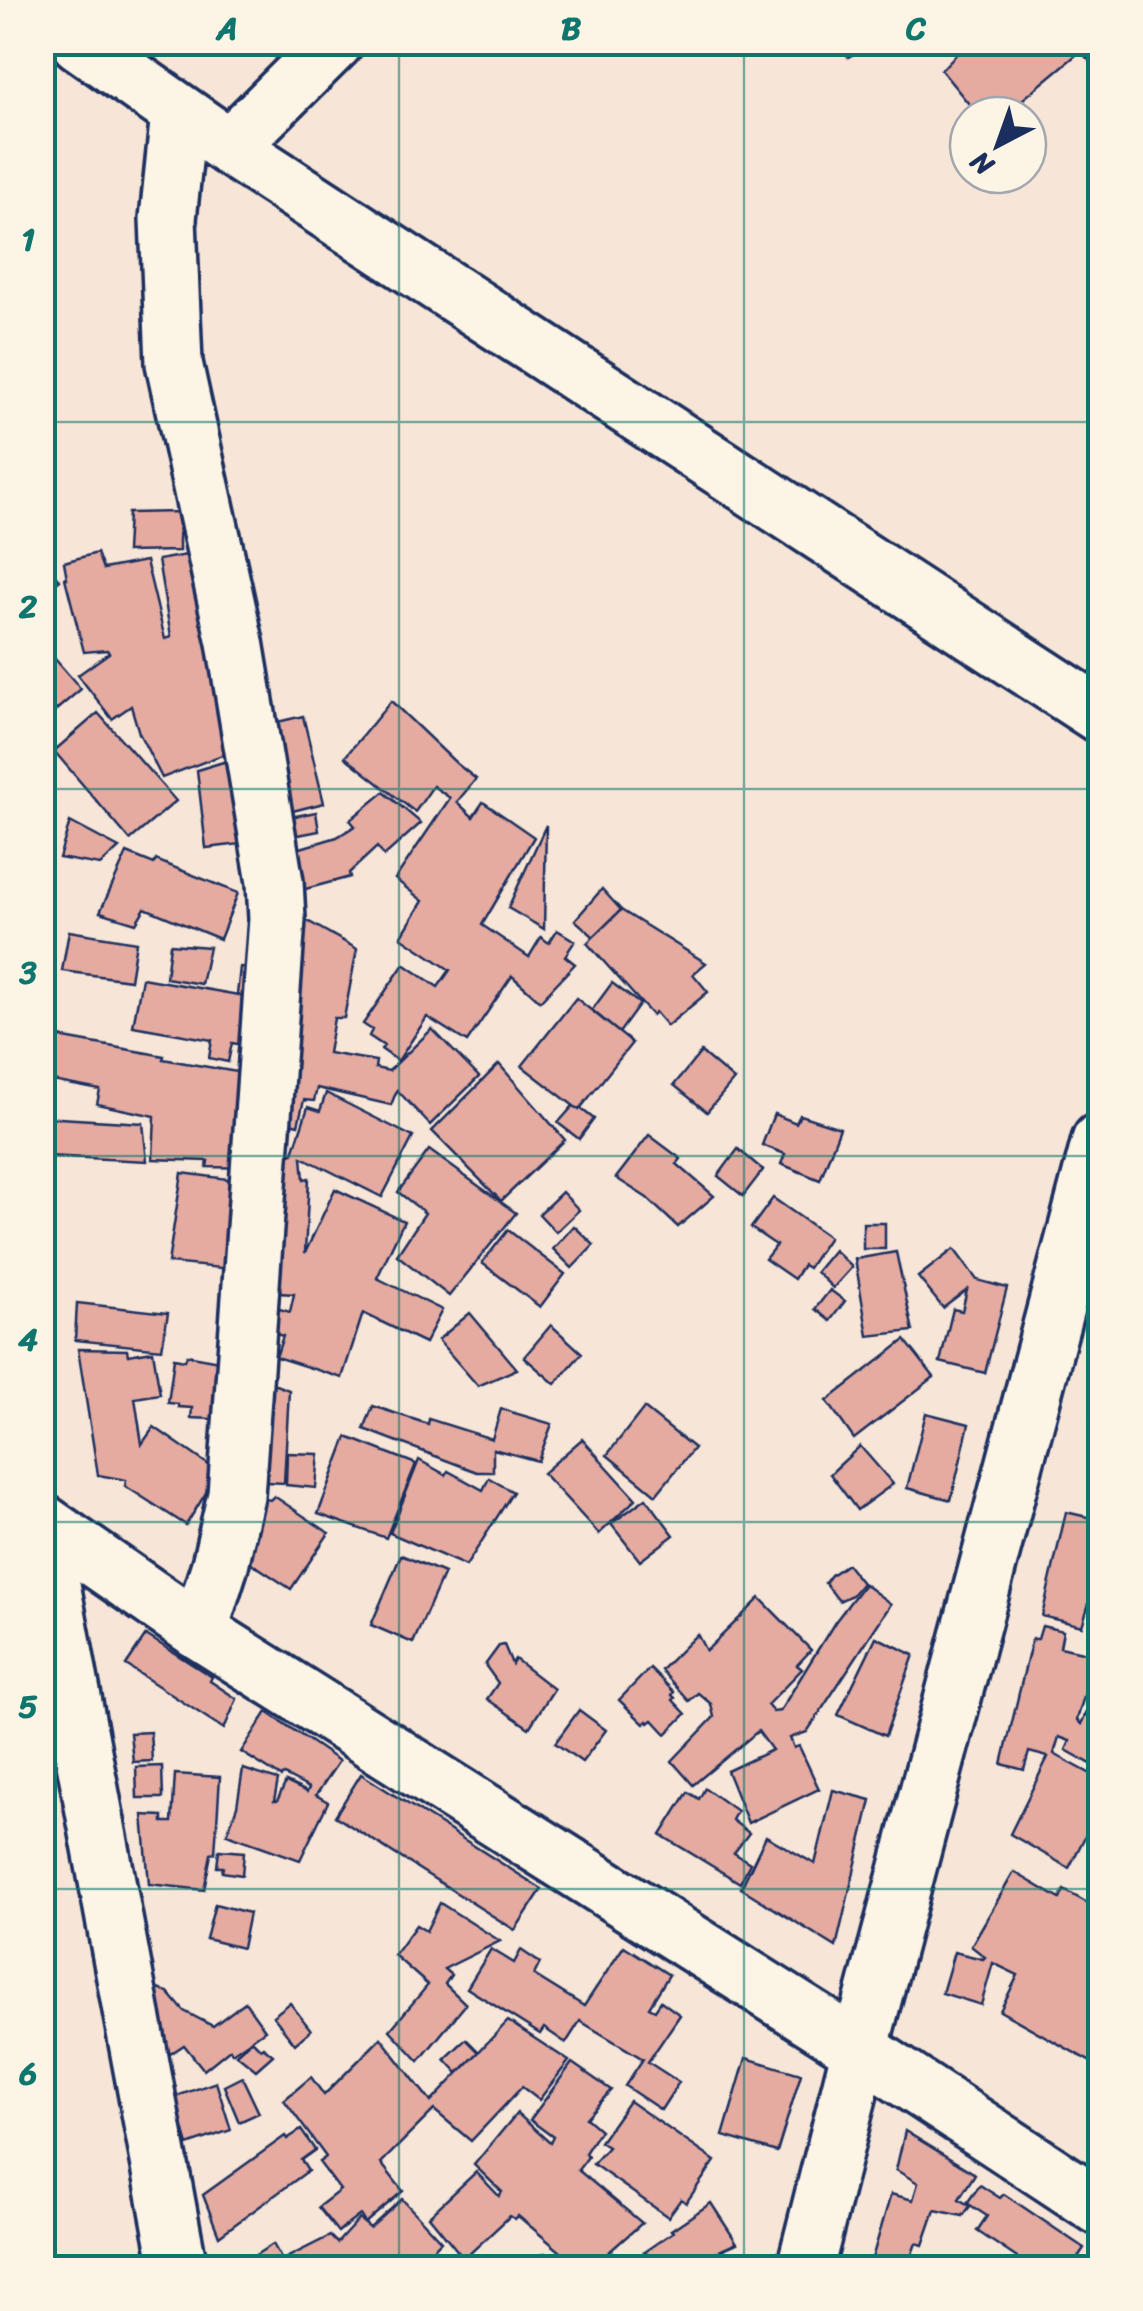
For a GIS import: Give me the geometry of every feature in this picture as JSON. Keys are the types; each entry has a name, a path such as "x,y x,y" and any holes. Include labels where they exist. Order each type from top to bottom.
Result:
{"street":[{"path":"79,42 229,147 1100,714"},
{"path":"229,147 335,42"},
{"path":"178,113 168,219 174,363 235,642 278,919 236,1495 199,1632"},
{"path":"806,2268 860,2049 1100,1141"},
{"path":"42,1522 199,1632 860,2049 1100,2207"},
{"path":"42,1531 179,2268"}],"building":[{"path":"841,42 876,42 848,57"},
{"path":"968,42 1076,42 1082,50 1028,95 962,95 941,70"},
{"path":"1100,42 1100,72 1084,55"},
{"path":"179,512 179,551 126,552 128,513"},
{"path":"209,551 243,747 162,778 139,733 131,706 112,719 78,675 109,653 84,652 64,562 97,553 103,569 146,561 165,639 171,637 158,560"},
{"path":"42,560 60,580 42,595"},
{"path":"42,644 81,689 42,722"},
{"path":"391,701 476,779 457,802 473,817 483,802 534,837 482,925 529,957 541,937 549,943 557,930 575,941 565,956 575,964 540,1001 512,976 467,1042 427,1017 398,1061 381,1049 384,1046 369,1036 372,1030 363,1024 404,964 438,987 450,970 401,937 423,901 395,879 450,798 433,786 415,812 345,757"},
{"path":"98,713 176,801 130,840 54,751"},
{"path":"303,716 324,803 273,816 252,728"},
{"path":"240,757 250,843 206,848 197,770"},
{"path":"384,792 421,823 384,856 377,847 349,873 350,877 287,894 277,855 337,837 355,826 350,820"},
{"path":"316,812 319,831 278,839 275,820"},
{"path":"70,822 119,848 100,865 59,858"},
{"path":"546,825 544,929 508,908"},
{"path":"127,853 154,864 156,860 238,893 220,939 145,908 136,923 100,912"},
{"path":"602,889 621,910 594,937 575,920"},
{"path":"621,910 706,963 693,974 708,992 667,1026 655,1012 652,1015 587,943"},
{"path":"304,919 357,949 344,1018 334,1018 328,1053 376,1061 375,1068 389,1071 432,1029 479,1077 430,1125 397,1090 391,1105 317,1088 314,1101 304,1100 298,1125 270,1118"},
{"path":"69,931 136,942 130,980 62,971"},
{"path":"170,944 209,947 201,984 166,978"},
{"path":"240,967 260,969 259,996 237,995"},
{"path":"142,978 267,1000 258,1048 232,1043 228,1062 209,1058 212,1040 133,1026"},
{"path":"612,983 640,1004 619,1033 592,1010"},
{"path":"576,998 632,1043 579,1110 522,1066"},
{"path":"42,1034 254,1075 249,1168 207,1167 208,1161 153,1159 155,1116 97,1104 100,1090 42,1079"},
{"path":"701,1052 734,1080 707,1112 674,1085"},
{"path":"499,1064 565,1140 501,1201 432,1131"},
{"path":"326,1093 413,1137 382,1197 302,1157 304,1179 309,1178 305,1253 335,1189 404,1221 377,1278 442,1310 425,1343 363,1313 342,1378 276,1357 283,1336 262,1330 269,1306 290,1312 294,1294 262,1292 268,1158 293,1153 308,1107 320,1111"},
{"path":"573,1106 594,1119 579,1139 558,1123"},
{"path":"774,1114 796,1123 800,1115 840,1128 820,1180 781,1164 785,1154 762,1145"},
{"path":"42,1117 143,1123 147,1161 46,1156"},
{"path":"649,1135 681,1159 677,1164 714,1196 678,1227 647,1198 616,1178"},
{"path":"738,1149 763,1170 743,1196 718,1176"},
{"path":"429,1150 516,1213 449,1296 397,1255 425,1213 398,1192"},
{"path":"182,1173 251,1182 242,1270 168,1263"},
{"path":"562,1192 579,1210 556,1232 539,1214"},
{"path":"773,1198 829,1237 808,1268 803,1265 794,1279 765,1259 776,1245 751,1228"},
{"path":"863,1223 885,1223 885,1249 863,1249"},
{"path":"574,1226 594,1245 572,1268 553,1249"},
{"path":"508,1230 565,1274 540,1307 482,1263"},
{"path":"954,1249 977,1280 1007,1288 985,1373 940,1362 953,1309 962,1311 967,1290 943,1308 918,1277"},
{"path":"834,1250 852,1267 833,1288 816,1272"},
{"path":"896,1252 913,1331 868,1336 855,1259"},
{"path":"830,1290 845,1301 830,1321 815,1309"},
{"path":"77,1303 168,1313 162,1349 75,1340"},
{"path":"470,1313 517,1369 478,1386 438,1340"},
{"path":"551,1325 582,1353 555,1384 524,1357"},
{"path":"905,1340 934,1377 854,1439 827,1401"},
{"path":"78,1349 127,1350 128,1355 153,1351 160,1394 135,1398 142,1444 154,1427 219,1472 186,1525 125,1486 126,1480 98,1475"},
{"path":"187,1355 229,1363 230,1413 213,1411 212,1419 191,1418 192,1408 168,1403 174,1358 185,1360"},
{"path":"252,1376 289,1390 284,1483 247,1481"},
{"path":"1100,1384 1100,1424 1090,1421"},
{"path":"373,1406 492,1439 501,1409 552,1424 538,1461 493,1449 493,1472 477,1472 364,1429"},
{"path":"644,1408 694,1448 656,1495 607,1455"},
{"path":"926,1413 969,1424 951,1500 907,1488"},
{"path":"347,1437 416,1464 386,1538 318,1514"},
{"path":"582,1439 636,1499 599,1534 543,1473"},
{"path":"860,1446 893,1484 857,1510 830,1474"},
{"path":"287,1453 319,1454 316,1488 286,1485"},
{"path":"419,1460 483,1490 489,1478 513,1492 466,1566 390,1533"},
{"path":"243,1494 270,1500 274,1496 329,1533 291,1589 236,1553"},
{"path":"646,1498 674,1535 640,1561 611,1524"},
{"path":"1066,1512 1100,1520 1094,1545 1100,1547 1100,1600 1091,1597 1082,1626 1042,1616"},
{"path":"401,1555 444,1573 413,1643 371,1625"},
{"path":"847,1564 862,1583 852,1595 839,1601 825,1583"},
{"path":"864,1584 891,1604 807,1732 790,1738 794,1748 799,1746 819,1789 748,1823 727,1771 772,1750 758,1731 693,1785 672,1761 714,1717 711,1704 698,1693 689,1701 661,1670 697,1634 706,1651 760,1598 811,1650 797,1665 802,1669 767,1705 773,1712 780,1711 835,1622"},
{"path":"1042,1626 1063,1631 1060,1647 1096,1655 1077,1720 1081,1724 1096,1692 1100,1695 1100,1769 1066,1750 1070,1741 1059,1737 1054,1754 1100,1779 1100,1807 1069,1868 1010,1834 1048,1757 1029,1752 1024,1770 1002,1764 1032,1639 1038,1639"},
{"path":"146,1635 212,1677 210,1681 237,1699 224,1729 126,1665"},
{"path":"876,1637 914,1655 885,1736 838,1715"},
{"path":"504,1645 512,1664 515,1659 554,1689 529,1728 487,1699 498,1683 485,1665"},
{"path":"650,1668 674,1692 673,1700 686,1714 666,1734 653,1720 644,1724 619,1700"},
{"path":"579,1710 606,1730 582,1762 555,1743"},
{"path":"267,1712 339,1761 316,1795 328,1802 300,1860 227,1834 237,1806 243,1769 278,1780 274,1801 286,1782 307,1792 309,1788 281,1777 241,1752"},
{"path":"150,1732 152,1761 133,1762 130,1733"},
{"path":"162,1766 163,1798 137,1798 136,1767"},
{"path":"175,1774 220,1777 215,1853 211,1854 204,1890 149,1884 143,1815 163,1816 163,1822 172,1822"},
{"path":"361,1774 542,1889 515,1930 335,1816"},
{"path":"705,1788 737,1811 732,1820 749,1833 734,1853 750,1863 740,1883 661,1835 688,1792 699,1799"},
{"path":"833,1790 871,1800 836,1947 741,1888 766,1836 815,1864"},
{"path":"219,1850 244,1852 242,1875 222,1872 223,1867 217,1867"},
{"path":"1014,1872 1060,1899 1064,1890 1100,1910 1100,2067 1000,2011 1018,1975 993,1963 981,2005 942,1993 954,1952 985,1957 971,1946"},
{"path":"440,1903 500,1941 444,1969 451,1975 445,1984 466,2004 419,2061 390,2030 428,1985 394,1955 416,1925 426,1931"},
{"path":"215,1904 249,1913 242,1948 206,1939"},
{"path":"624,1946 669,1975 649,2007 655,2010 661,2001 680,2015 648,2062 679,2082 661,2110 625,2086 643,2059 580,2021 566,2043 544,2028 540,2034 467,1988 491,1949 514,1963 521,1950 540,1963 534,1975 584,2006"},
{"path":"150,1987 168,1992 184,2011 213,2026 245,2002 265,2030 232,2053 230,2049 204,2070 184,2045 167,2056"},
{"path":"290,2003 311,2030 295,2044 273,2016"},
{"path":"508,2021 569,2061 539,2100 522,2087 471,2141 434,2110 381,2163 403,2191 365,2223 360,2215 338,2232 318,2207 340,2190 319,2162 326,2157 284,2100 311,2077 324,2095 381,2038 431,2102"},
{"path":"466,2039 479,2052 458,2073 445,2059"},
{"path":"252,2040 273,2055 256,2070 236,2054"},
{"path":"746,2058 801,2074 777,2152 723,2136"},
{"path":"572,2063 611,2090 586,2118 600,2130 578,2170 642,2223 591,2268 580,2268 518,2216 510,2216 464,2259 429,2216 476,2172 499,2196 502,2192 474,2165 517,2113 550,2143 553,2137 530,2120"},
{"path":"242,2077 259,2113 239,2122 224,2086"},
{"path":"216,2082 231,2130 188,2145 174,2097"},
{"path":"629,2101 715,2161 686,2203 681,2199 668,2217 593,2164 608,2147 600,2142"},
{"path":"301,2130 315,2150 301,2160 308,2171 219,2236 203,2195 285,2136 287,2139"},
{"path":"905,2131 975,2174 959,2199 970,2206 963,2216 935,2210 923,2245 916,2243 907,2268 888,2268 871,2262 891,2194 913,2200 918,2183 896,2170"},
{"path":"980,2185 1000,2198 1004,2194 1084,2248 1071,2268 1032,2268 977,2231 987,2216 967,2203"},
{"path":"402,2199 441,2241 414,2268 354,2268 350,2264 349,2268 249,2268 246,2261 273,2244 282,2260 330,2236 337,2243 359,2219 370,2228"},
{"path":"711,2203 737,2243 695,2262 693,2259 681,2268 668,2268 644,2252 671,2230"},
{"path":"545,2253 558,2268 516,2268 535,2258"}]}
